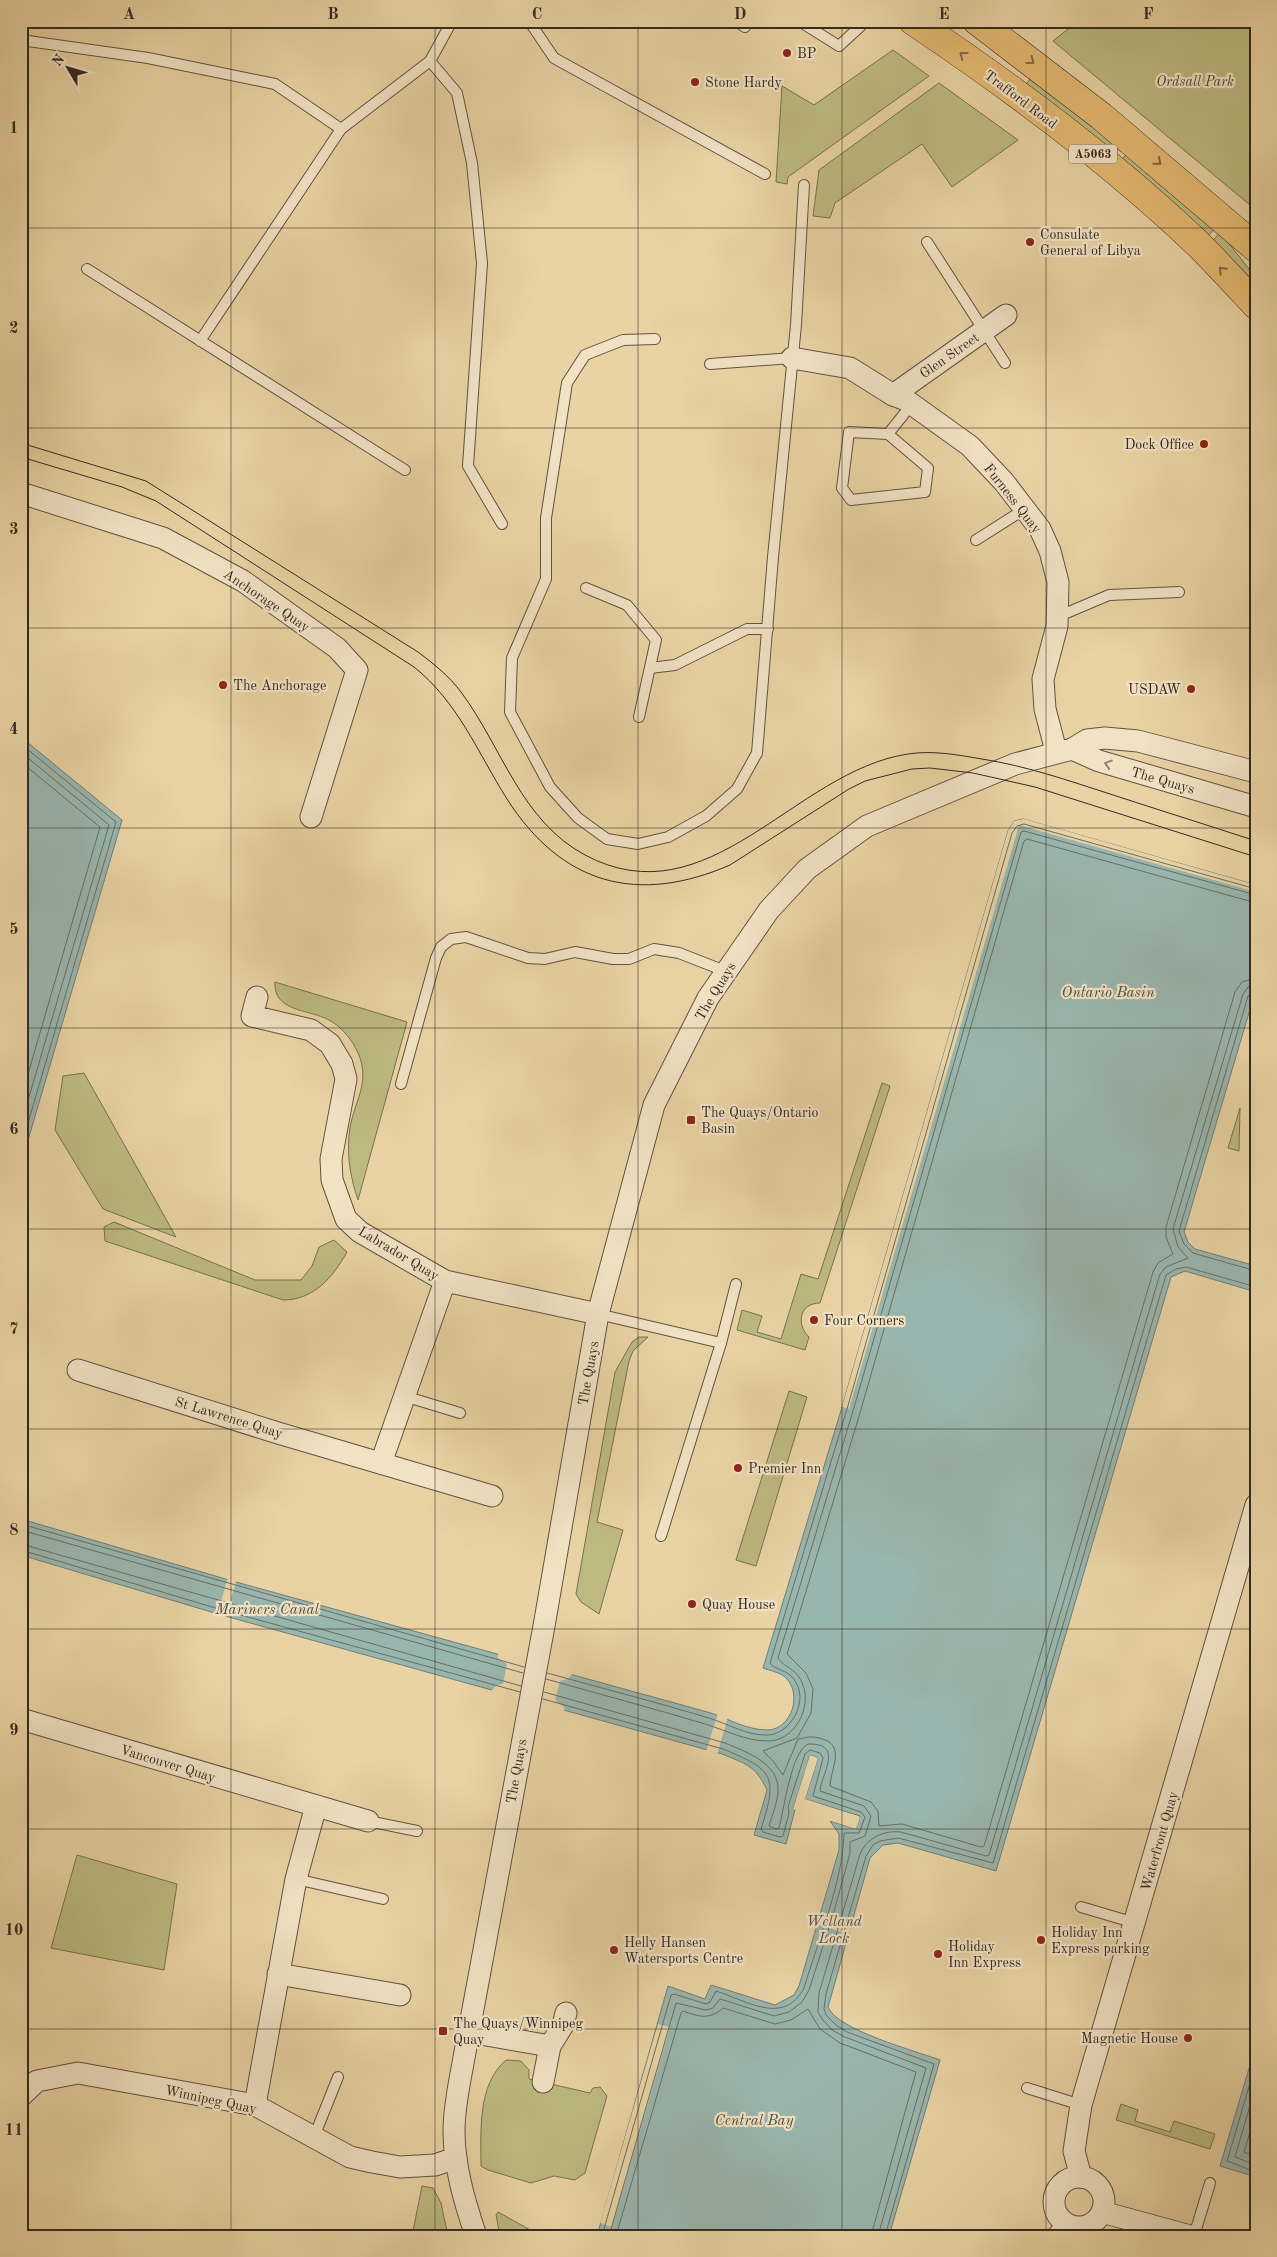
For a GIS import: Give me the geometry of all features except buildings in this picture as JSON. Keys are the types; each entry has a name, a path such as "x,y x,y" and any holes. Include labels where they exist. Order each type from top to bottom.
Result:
{"highway":[{"name":"Trafford Road","path":"913,21 1040,112 1102,161 1198,245 1256,305"},
{"name":"A5063","path":"977,21 1117,128 1256,248"}],"street":[{"name":"Glen Street","path":"902,400 984,330 1006,314"},
{"name":"Furness Quay","path":"792,358 850,368 902,400 970,446 1004,482 1040,529 1050,551 1058,582 1057,626 1043,679 1045,710 1064,750"},
{"name":"Anchorage Quay","path":"21,493 163,538 243,581 337,648 356,670 311,817"},
{"name":"The Quays","path":"476,2236 468,2211 456,2158 454,2130 469,2032 544,1626 598,1314 654,1106 686,1040 725,971 769,910 807,869 867,826 1015,764 1064,750 1087,740 1105,738 1138,741 1256,782"},
{"name":"The Quays","path":"1064,750 1256,807"},
{"name":"The Quays","path":"1176,753 1256,772"},
{"name":"Labrador Quay","path":"255,1006 311,1030 330,1044 342,1064 346,1079 331,1158 332,1180 346,1219 375,1242 445,1281 598,1314"},
{"path":"381,1463 445,1281"},
{"name":"St Lawrence Quay","path":"78,1370 492,1496"},
{"name":"Waterfront Quay","path":"1081,2177 1074,2151 1081,2105 1256,1506"},
{"name":"Vancouver Quay","path":"21,1719 368,1821"},
{"path":"255,2105 296,1879 316,1806"},
{"path":"278,1974 400,1995"},
{"path":"543,2082 550,2046 563,2025 566,2013"},
{"path":"469,2032 550,2046"},
{"name":"Winnipeg Quay","path":"24,2090 37,2081 78,2073 255,2105 350,2157 400,2167 435,2165 456,2158"},
{"path":"1081,2177 1094,2182 1100,2188 1104,2201 1102,2212 1094,2222 1087,2226 1057,2228 1056,2193 1066,2182 1081,2177"},
{"name":"The Quays","path":"466,2236 468,2211"},
{"path":"1102,2212 1190,2236"}],"lane":[{"path":"200,340 341,129 430,61 452,21"},
{"path":"528,21 554,58 765,174"},
{"path":"736,21 746,27"},
{"path":"799,21 840,46 866,21"},
{"path":"21,40 148,58 275,84 341,129"},
{"path":"430,61 456,93 472,163 482,263 468,466 502,524"},
{"path":"655,339 623,340 584,355 567,383 546,518 546,579 512,658 510,712 550,787 578,818 607,839 638,844 668,837 706,816 737,789 757,753 796,325 804,184"},
{"path":"928,242 1004,363"},
{"path":"87,269 404,470"},
{"path":"710,364 792,358"},
{"path":"888,434 902,400"},
{"path":"849,432 888,434 928,468 925,492 851,500 842,488 849,432"},
{"path":"976,540 1025,509"},
{"path":"586,588 627,605 656,640 639,717"},
{"path":"1057,617 1109,595 1179,592"},
{"path":"650,668 675,664 747,629 768,629"},
{"path":"401,1084 436,958 441,947 451,939 466,937 528,958 545,959 575,952 613,959 629,958 654,949 679,953 725,971"},
{"path":"661,1536 721,1343 736,1284"},
{"path":"598,1314 721,1343"},
{"path":"404,1396 460,1413"},
{"path":"368,1821 417,1832"},
{"path":"296,1879 383,1899"},
{"path":"1081,1907 1135,1923"},
{"path":"314,2137 338,2077"},
{"path":"1027,2088 1081,2105"},
{"path":"1194,2236 1210,2183"}],"green space":[{"name":"Ordsall Park","path":"1078,21 1256,21 1256,210 1053,41"},
{"path":"893,50 929,76 788,177 787,184 776,182 782,86 814,105"},
{"path":"1032,76 1120,146 1114,155 1025,86"},
{"path":"939,83 1018,140 952,187 922,144 835,203 830,218 813,216 819,170"},
{"path":"1128,152 1215,228 1207,237 1121,161"},
{"path":"1220,232 1256,278 1256,285 1212,242"},
{"path":"275,982 407,1022 358,1200 350,1169 349,1136 362,1082 361,1060 353,1043 340,1028 321,1016 286,1004 276,992"},
{"path":"84,1073 176,1237 103,1209 55,1130 63,1076"},
{"path":"882,1083 890,1086 820,1303 808,1307 802,1316 802,1327 809,1337 805,1350 737,1330 742,1310 762,1316 757,1332 781,1339 801,1274 818,1279"},
{"path":"1240,1108 1239,1151 1228,1148"},
{"path":"114,1222 255,1280 301,1280 312,1266 319,1247 334,1240 347,1252 329,1278 313,1291 294,1299 283,1300 105,1241 104,1227"},
{"path":"639,1337 648,1337 633,1351 629,1361 597,1522 623,1530 599,1614 581,1602 576,1594 615,1372 632,1342"},
{"path":"789,1391 807,1397 756,1566 736,1560"},
{"path":"77,1855 177,1884 164,1970 51,1948"},
{"path":"506,2060 521,2061 529,2070 529,2079 590,2093 593,2088 600,2087 607,2096 585,2173 575,2180 554,2176 531,2183 488,2170 481,2166 481,2124 485,2096 497,2070"},
{"path":"1121,2104 1138,2110 1135,2121 1170,2132 1174,2121 1215,2134 1210,2149 1116,2120"},
{"path":"422,2186 433,2188 441,2203 448,2236 412,2236"},
{"path":"498,2212 541,2236 500,2236 496,2215"}],"water":[{"path":"21,737 122,820 21,1164"},
{"name":"Ontario Basin","path":"1023,819 1256,885 1256,989 1184,1232 1188,1242 1195,1249 1256,1266 1256,1292 1185,1271 1171,1277 996,1871 898,1843 883,1845 870,1858 828,2007 834,2016 861,2032 940,2060 889,2236 597,2236 668,1986 705,1999 711,1985 775,2005 794,1995 799,1986 839,1850 839,1834 830,1821 856,1829 860,1816 805,1799 818,1758 810,1755 793,1809 795,1810 786,1844 754,1835 767,1790 754,1770 737,1760 722,1754 218,1614 21,1555 21,1519 236,1582 711,1713 738,1724 760,1730 776,1728 783,1724 792,1710 793,1692 783,1675 763,1668 842,1407 1008,831 1014,821"},
{"path":"1256,2045 1256,2177 1220,2166"}],"pier":[{"path":"1024,819 1256,885 1256,892 1019,825 849,1409 842,1407 1008,831 1014,821"},
{"path":"228,1577 237,1579 225,1618 217,1616"},
{"path":"498,1652 573,1673 568,1679 560,1681 555,1700 564,1707 565,1713 490,1692 497,1685 503,1684 507,1664 498,1658"},
{"path":"718,1713 728,1717 717,1755 706,1752"},
{"path":"810,1755 818,1758 805,1799 860,1817 856,1829 828,1820 855,1826 857,1818 803,1800 815,1759 812,1758 796,1807 798,1811 793,1809"},
{"path":"822,1912 853,1921 849,1934 818,1925"},
{"path":"658,2024 670,2027 612,2227 600,2223"}],"tram line":[{"path":"21,443 146,481 418,652 441,671 461,692 514,781 544,823 563,840 585,855 630,870 672,869 712,857 750,836 827,786 866,766 917,753 955,755 1030,769 1256,841"},
{"path":"21,457 122,487 156,501 414,667 443,696 455,712 507,799 529,828 552,851 577,868 605,879 634,884 664,884 696,877 730,865 849,789 865,781 912,769 930,768 973,773 1035,787 1256,857"}],"place":[{"name":"BP","path":"787,53"},
{"name":"Stone Hardy","path":"695,82"},
{"name":"Consulate General of Libya","path":"1030,242"},
{"name":"Dock Office","path":"1204,444"},
{"name":"The Anchorage","path":"223,685"},
{"name":"USDAW","path":"1191,689"},
{"name":"The Quays/Ontario Basin","path":"691,1120"},
{"name":"Four Corners","path":"814,1320"},
{"name":"Premier Inn","path":"738,1468"},
{"name":"Quay House","path":"692,1604"},
{"name":"Holiday Inn Express parking","path":"1041,1940"},
{"name":"Helly Hansen Watersports Centre","path":"614,1950"},
{"name":"Holiday Inn Express","path":"938,1954"},
{"name":"The Quays/Winnipeg Quay","path":"443,2031"},
{"name":"Magnetic House","path":"1188,2038"}],"water label":[{"name":"Mariners Canal","path":"267,1609"},
{"name":"Welland Lock","path":"834,1930"},
{"name":"Central Bay","path":"754,2120"}]}
